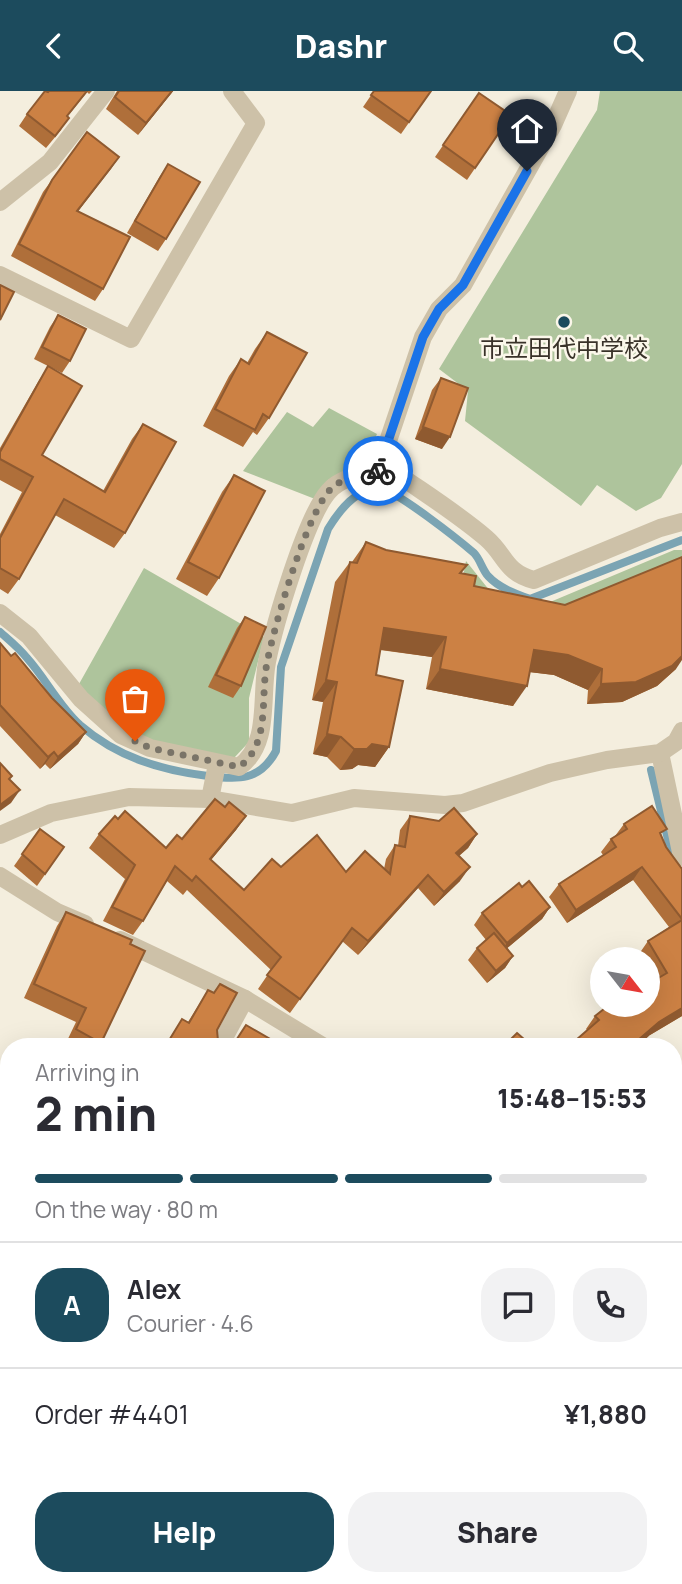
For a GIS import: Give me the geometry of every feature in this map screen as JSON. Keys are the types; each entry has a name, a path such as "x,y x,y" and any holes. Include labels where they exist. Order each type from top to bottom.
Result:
{"street":[{"path":"0,202 50,162 106,91"},
{"path":"0,275 131,339 256,123 232,91"},
{"path":"378,471 423,337 439,309 463,285 553,125 568,91"},
{"path":"0,614 29,636 81,699 121,735 150,748 239,767 251,758 259,745 267,661 314,514 330,489 349,478 378,471 396,473 489,540 508,568 520,576 534,580 660,528 682,522"},
{"path":"0,835 51,813 129,797 210,799 292,813 354,798 445,805 463,803 550,773 607,760 660,753 676,742 682,731"},
{"path":"660,753 682,857"},
{"path":"210,799 216,764"},
{"path":"0,876 57,912 245,999 309,1038"},
{"path":"224,1038 245,999"}],"green space":[{"name":"市立田代中学校","path":"600,91 682,91 682,464 661,498 636,511 597,485 581,506 465,421 468,391 439,369 597,110"},
{"path":"329,408 377,434 364,464 328,480 315,499 243,471 287,412 313,427"},
{"path":"674,550 682,550 682,563 547,620 462,582 466,561 490,591 543,605"},
{"path":"144,568 264,637 249,698 249,742 234,758 145,740 106,718 79,684"}],"building":[{"path":"45,91 87,91 55,136 27,114"},
{"path":"119,91 172,91 146,123 115,97"},
{"path":"374,91 431,91 409,122 371,95"},
{"path":"479,93 511,115 475,168 443,145"},
{"path":"87,132 119,157 77,211 130,237 103,289 19,244 52,180"},
{"path":"168,164 200,182 166,239 135,221"},
{"path":"0,285 14,292 0,320"},
{"path":"58,315 86,329 70,361 42,347"},
{"path":"267,332 307,353 269,418 263,414 255,430 215,409 241,359 249,364"},
{"path":"48,366 82,386 42,455 105,492 143,424 176,442 125,533 64,499 19,579 0,568 0,538 33,477 0,459 0,452"},
{"path":"441,378 468,388 450,437 423,427"},
{"path":"234,475 265,491 219,578 188,562"},
{"path":"366,542 386,550 467,565 460,573 476,576 474,586 565,605 682,557 682,656 672,666 636,682 601,684 602,669 568,655 534,650 527,686 440,669 446,637 384,628 376,675 403,681 389,747 372,744 367,749 354,749 341,737 327,734 337,682 326,680 350,562 357,563"},
{"path":"245,617 266,627 241,686 216,675"},
{"path":"0,643 11,656 15,653 52,698 86,732 58,757 54,752 48,757 0,705"},
{"path":"0,763 12,776 9,779 20,790 0,805"},
{"path":"215,799 225,807 229,802 246,816 210,859 244,890 272,859 281,867 317,835 346,872 365,851 390,874 395,845 405,847 410,816 439,821 454,808 477,834 456,853 470,867 444,892 428,875 368,941 352,928 300,999 267,975 281,957 196,876 192,881 175,866 143,921 112,907 135,865 99,834 115,816 118,819 125,811 166,848 177,835 182,839"},
{"path":"652,806 667,829 660,833 666,847 682,869 682,919 642,867 576,910 559,884 616,847 611,839 627,829 624,824"},
{"path":"40,829 64,847 45,874 22,854"},
{"path":"529,881 550,907 507,943 482,913 519,883 522,887"},
{"path":"66,912 132,940 130,944 145,951 103,1038 92,1038 76,1029 86,1008 34,984"},
{"path":"682,920 682,1008 659,1022 640,1038 578,1038 599,1020 596,1017 660,1017 660,977 667,973 660,961 660,947 652,947 648,941"},
{"path":"494,933 513,956 496,971 477,948"},
{"path":"220,984 237,993 217,1030 218,1038 170,1038 182,1019 189,1023 208,990 214,993"},
{"path":"246,1025 268,1038 238,1038"}],"waterway":[{"path":"0,632 24,654 72,718 109,746 156,766 238,778 263,768 276,751 281,667 328,529 343,508 364,491 381,489 400,498 474,553 486,573 497,584 530,599 682,540"},
{"path":"651,770 674,864"}],"way so far":[{"path":"135,741 150,748 216,764 239,767 251,758 259,745 267,661 296,563 314,514 330,489 349,478 378,471"}],"place":[{"name":"市立田代中学校","path":"564,322"}],"route":[{"path":"378,471 423,337 439,309 463,285 527,171"}]}
